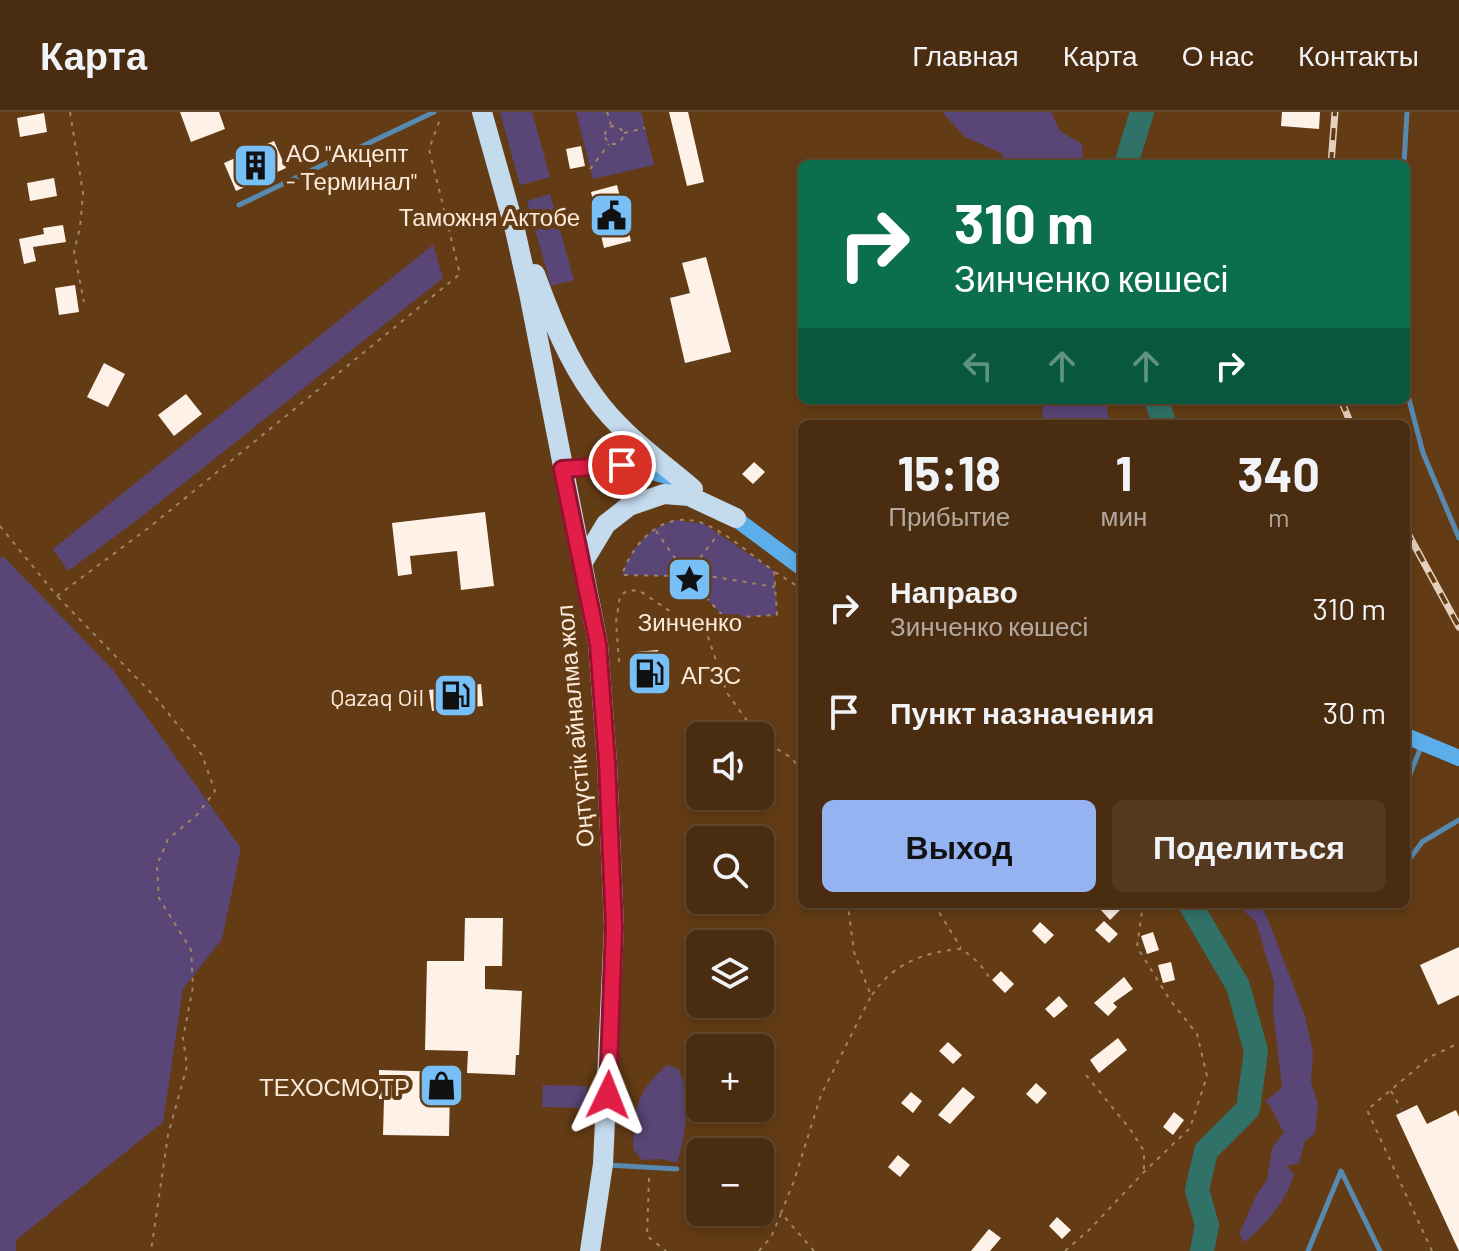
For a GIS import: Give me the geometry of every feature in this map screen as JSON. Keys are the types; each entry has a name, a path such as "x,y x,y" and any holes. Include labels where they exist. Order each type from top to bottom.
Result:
{"highway":[{"name":"Оңтүстік айналма жол","path":"482,112 515,230 598,644 614,927 603,1164 590,1251"},
{"path":"515,230 567,353 595,398 629,435 693,489"},
{"path":"583,562 606,524 629,506 664,494 689,496 736,518"}],"main road":[{"path":"562,469 622,465 654,472 693,489 798,565"},
{"path":"1410,737 1459,758"}],"lane":[{"path":"239,205 434,112"},
{"path":"1404,160 1407,112"},
{"path":"1410,403 1423,453 1459,538"},
{"path":"1410,774 1423,742"},
{"path":"1410,858 1422,842 1459,820"},
{"path":"603,1164 677,1169"},
{"path":"1308,1251 1341,1171 1380,1251"}],"path":[{"path":"70,112 83,193 80,228 74,251 84,302"},
{"path":"57,596 151,526 460,274 429,149 442,112"},
{"path":"607,112 611,127"},
{"path":"610,143 606,133 611,127 617,126 623,133"},
{"path":"623,133 645,128"},
{"path":"590,169 610,143 621,141 623,133"},
{"path":"678,576 622,575 636,546 654,529 674,520 687,520 720,532 798,586"},
{"path":"0,526 57,596 156,698 202,755 215,791 197,815 168,839 157,865 159,898 191,950 193,987 183,1038 187,1066 168,1135 151,1251"},
{"path":"654,529 682,569"},
{"path":"701,575 697,588 689,590 682,587 678,576 682,569 693,567 720,532"},
{"path":"0,537 6,533"},
{"path":"693,567 701,575 775,587"},
{"path":"697,588 725,618 777,615 774,571"},
{"path":"619,662 616,622 620,596 628,590 640,591 708,637 727,693 748,722"},
{"path":"774,747 792,758 798,767"},
{"path":"846,908 854,952 871,996"},
{"path":"936,908 962,949 979,963 989,977"},
{"path":"1065,1251 1190,1128 1207,1076 1197,1034 1170,1000 1137,947 1142,908"},
{"path":"759,1251 771,1237 794,1181 821,1095 881,981 923,954 962,949"},
{"path":"1432,1251 1367,1110 1430,1057 1459,1043"},
{"path":"1086,1075 1144,1151 1144,1172"},
{"path":"1391,1090 1401,1109"},
{"path":"649,1171 647,1236 666,1251"},
{"path":"781,1213 814,1251"}],"shaded area":[{"path":"500,112 532,112 550,177 520,185"},
{"path":"576,112 641,112 654,165 593,179"},
{"path":"942,112 1051,112 1060,131 1082,144 1083,160 1002,160 1003,154 965,137"},
{"path":"550,194 574,280 551,286 527,201"},
{"path":"433,245 443,278 68,571 53,549"},
{"path":"1043,404 1106,404 1109,418 1106,420 1042,420"},
{"path":"674,520 704,524 774,571 777,615 725,618 697,588 689,590 682,587 678,576 622,575 641,541"},
{"path":"3,556 113,670 241,848 222,939 183,989 163,1122 16,1240 16,1251 0,1251 0,559"},
{"path":"1261,908 1267,917 1305,1016 1313,1053 1311,1082 1318,1104 1315,1134 1305,1141 1299,1163 1287,1166 1294,1174 1286,1193 1268,1219 1245,1242 1239,1234 1257,1194 1267,1180 1272,1148 1284,1133 1265,1101 1282,1088 1273,1010 1274,982 1256,922 1242,909"},
{"path":"667,1065 679,1069 685,1091 685,1128 677,1163 662,1159 642,1160 633,1149 639,1102 656,1075"},
{"path":"543,1085 587,1086 586,1108 542,1107"}],"building":[{"path":"180,112 219,112 225,129 191,142"},
{"path":"669,112 688,112 704,182 687,186"},
{"path":"1282,112 1320,112 1319,129 1281,126"},
{"path":"44,113 47,132 20,137 17,118"},
{"name":"АО \"Акцепт - Терминал\"","path":"274,141 286,168 236,191 224,163"},
{"path":"581,146 585,166 570,169 566,149"},
{"path":"54,178 57,196 30,201 27,183"},
{"name":"Таможня Актобе","path":"617,185 631,241 604,248 591,192"},
{"path":"63,225 66,242 33,247 36,261 24,264 19,239 44,234 43,228"},
{"path":"706,257 731,352 685,363 670,298 690,293 682,263"},
{"path":"75,285 79,312 59,315 55,288"},
{"path":"104,363 125,374 108,407 87,397"},
{"path":"186,394 202,414 174,436 158,415"},
{"path":"754,462 765,472 753,484 742,474"},
{"path":"485,512 494,586 461,590 457,551 410,556 412,574 398,576 392,523"},
{"path":"658,650 659,691 645,692 642,665 636,666 635,652"},
{"path":"481,684 483,706 432,711 429,690"},
{"path":"1120,908 1121,909 1110,920 1100,909"},
{"path":"465,918 503,918 502,966 485,966 485,989 522,991 515,1075 467,1073 468,1051 425,1050 427,961 464,961"},
{"path":"1104,921 1118,934 1109,943 1095,930"},
{"path":"1040,922 1054,935 1045,944 1032,931"},
{"path":"1153,932 1159,950 1147,954 1141,936"},
{"path":"1459,947 1459,995 1438,1005 1420,965"},
{"path":"1171,962 1175,980 1163,983 1158,965"},
{"path":"1001,971 1014,984 1005,993 992,980"},
{"path":"1124,977 1133,989 1113,1003 1117,1007 1108,1016 1094,1003"},
{"path":"1059,996 1068,1006 1054,1018 1045,1009"},
{"path":"1118,1038 1127,1050 1099,1073 1090,1060"},
{"path":"948,1042 962,1055 953,1064 939,1051"},
{"path":"379,1070 446,1072 445,1079 455,1079 454,1092 450,1092 449,1136 383,1135 384,1099 379,1099"},
{"path":"1036,1083 1047,1093 1037,1104 1026,1094"},
{"path":"963,1087 975,1097 950,1124 938,1115"},
{"path":"911,1092 922,1101 913,1113 901,1103"},
{"path":"1417,1105 1427,1124 1456,1110 1459,1117 1459,1251 1396,1115"},
{"path":"1174,1112 1184,1120 1173,1135 1163,1127"},
{"path":"898,1155 910,1165 900,1177 888,1167"},
{"path":"1057,1217 1071,1230 1062,1239 1049,1226"},
{"path":"989,1229 1001,1238 990,1251 971,1251"}],"waterway":[{"path":"1127,160 1142,112"},
{"path":"1158,404 1164,420"},
{"path":"1192,908 1238,986 1256,1051 1248,1109 1206,1151 1197,1190 1207,1225 1202,1251"}],"railway":[{"path":"1331,160 1335,112"},
{"path":"1343,404 1349,420"},
{"path":"1410,537 1459,627"}],"place":[{"name":"АО \"Акцепт - Терминал\"","path":"255,166"},
{"name":"Таможня Актобе","path":"611,216"},
{"name":"Зинченко","path":"690,579"},
{"name":"АГЗС","path":"650,674"},
{"name":"Qazaq Oil","path":"455,696"},
{"name":"ТЕХОСМОТР","path":"441,1086"}],"route":[{"path":"608,1095 614,927 607,762 598,644 562,469 622,465"}]}
